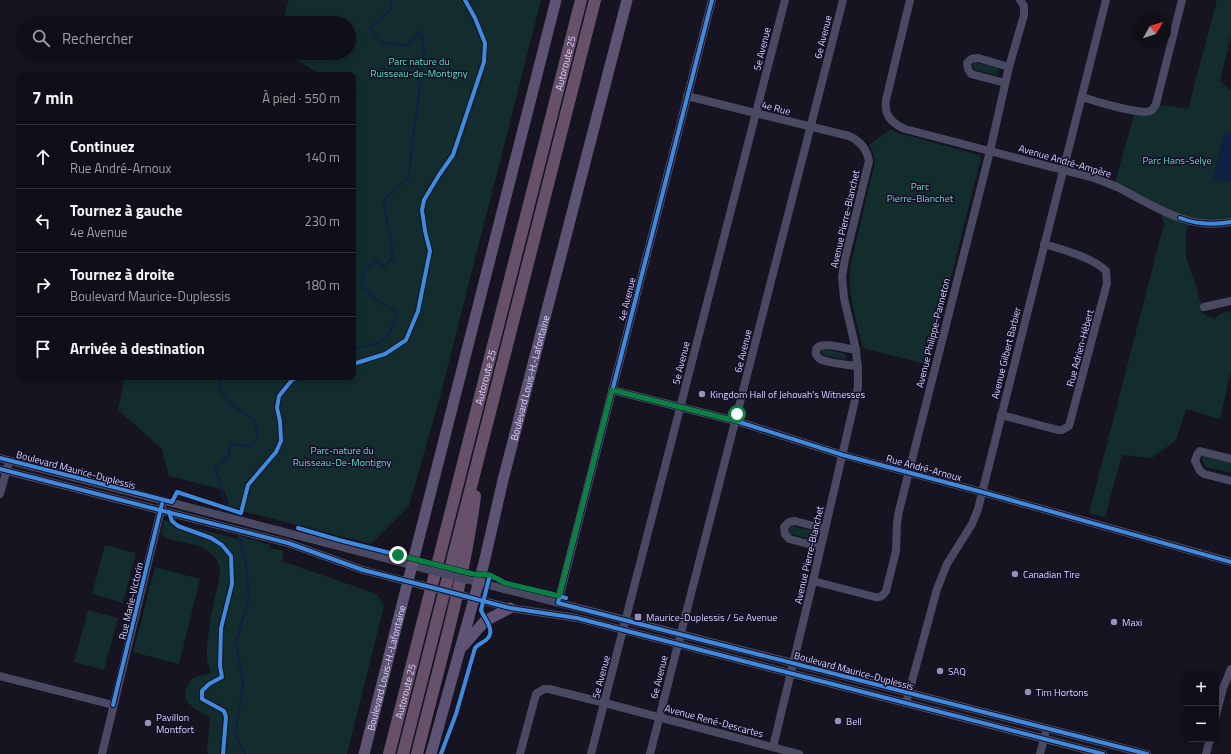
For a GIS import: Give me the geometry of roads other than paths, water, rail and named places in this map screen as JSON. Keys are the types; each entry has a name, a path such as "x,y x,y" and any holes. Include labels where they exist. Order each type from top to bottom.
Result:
{"highway":[{"name":"Autoroute 25","path":"389,754 581,0"},
{"name":"Autoroute 25","path":"402,754 595,0"},
{"path":"417,754 464,563 471,525 481,447"},
{"path":"382,754 402,701"}],"main road":[{"name":"Boulevard Louis-H.-Lafontaine","path":"364,754 556,0"},
{"name":"Boulevard Louis-H.-Lafontaine","path":"431,754 461,648 474,581 503,480 627,0"},
{"path":"461,648 485,621 510,608"}],"street":[{"name":"4e Avenue","path":"558,603 712,0"},
{"name":"5e Avenue","path":"591,754 785,0"},
{"name":"6e Avenue","path":"650,754 843,0"},
{"name":"Avenue André-Ampère","path":"910,0 885,108 891,120 897,126 1094,178 1118,187 1161,211 1184,219 1208,224 1231,222"},
{"name":"Avenue Gilbert Barbier","path":"906,703 937,589 947,564 972,524 978,510 1106,0"},
{"path":"1082,97 1135,111 1149,112 1152,110 1156,104 1182,0"},
{"name":"Avenue Philippe-Panneton","path":"813,581 879,598 886,591 896,551 899,511 990,151 1009,67 1024,15 1022,3"},
{"path":"1005,83 971,74 967,63 971,59 978,58 1009,67"},
{"name":"4e Rue","path":"687,96 849,136 858,142"},
{"name":"Avenue Pierre-Blanchet","path":"773,746 857,395 858,366 856,350 844,298 842,277 845,259 868,167 868,156 862,145 858,142"},
{"name":"Rue Adrien-Hébert","path":"1001,415 1058,430 1062,430 1069,426 1107,283 1106,271 1098,264 1044,244"},
{"path":"1204,307 1231,301"},
{"path":"856,350 823,344 817,347 816,353 818,357 823,360 858,366"},
{"name":"Rue André-Arnoux","path":"612,390 736,421 843,455 982,492 1231,562"},
{"path":"1231,459 1200,451 1195,461 1202,473 1231,481"},
{"name":"Boulevard Maurice-Duplessis","path":"0,458 1146,754"},
{"path":"0,494 3,470 9,460"},
{"name":"Boulevard Maurice-Duplessis","path":"3,470 288,543 363,570 510,608 577,618 1103,754"},
{"name":"Rue Marie-Victorin","path":"102,754 163,501"},
{"path":"820,547 789,539 785,534 784,527 789,522 795,521 825,529"},
{"path":"1218,706 1223,688 1231,669"},
{"path":"0,676 113,705"},
{"name":"Avenue René-Descartes","path":"520,754 534,698 536,694 544,689 605,703 799,754"},
{"path":"1040,754 1046,728"},
{"path":"1206,754 1209,742"}],"water":[{"path":"1225,132 1231,134 1231,183 1213,178"}],"waterway":[{"path":"356,348 379,343 390,332 398,313 377,300 361,285 365,270 378,260 383,267 393,258 383,201 409,177 424,51 421,31 405,46 381,42 370,28 390,10 391,0"},
{"path":"219,380 220,391 234,406 255,421 258,438 249,446 231,444 229,456 215,468 225,502"},
{"path":"240,539 246,564 249,599 236,641 243,684 235,735 245,754"}],"place":[{"name":"Kingdom Hall of Jehovah's Witnesses","path":"702,394"},
{"name":"Canadian Tire","path":"1015,574"},
{"name":"Maurice-Duplessis / 5e Avenue","path":"638,617"},
{"name":"Maxi","path":"1114,622"},
{"name":"SAQ","path":"940,671"},
{"name":"Tim Hortons","path":"1028,692"},
{"name":"Bell","path":"838,721"},
{"name":"Pavillon Montfort","path":"148,723"}],"park label":[{"name":"Parc nature du Ruisseau-de-Montigny","path":"419,66"},
{"name":"Parc Hans-Selye","path":"1177,160"},
{"name":"Parc Pierre-Blanchet","path":"920,192"},
{"name":"Parc-nature du Ruisseau-De-Montigny","path":"342,456"}]}
